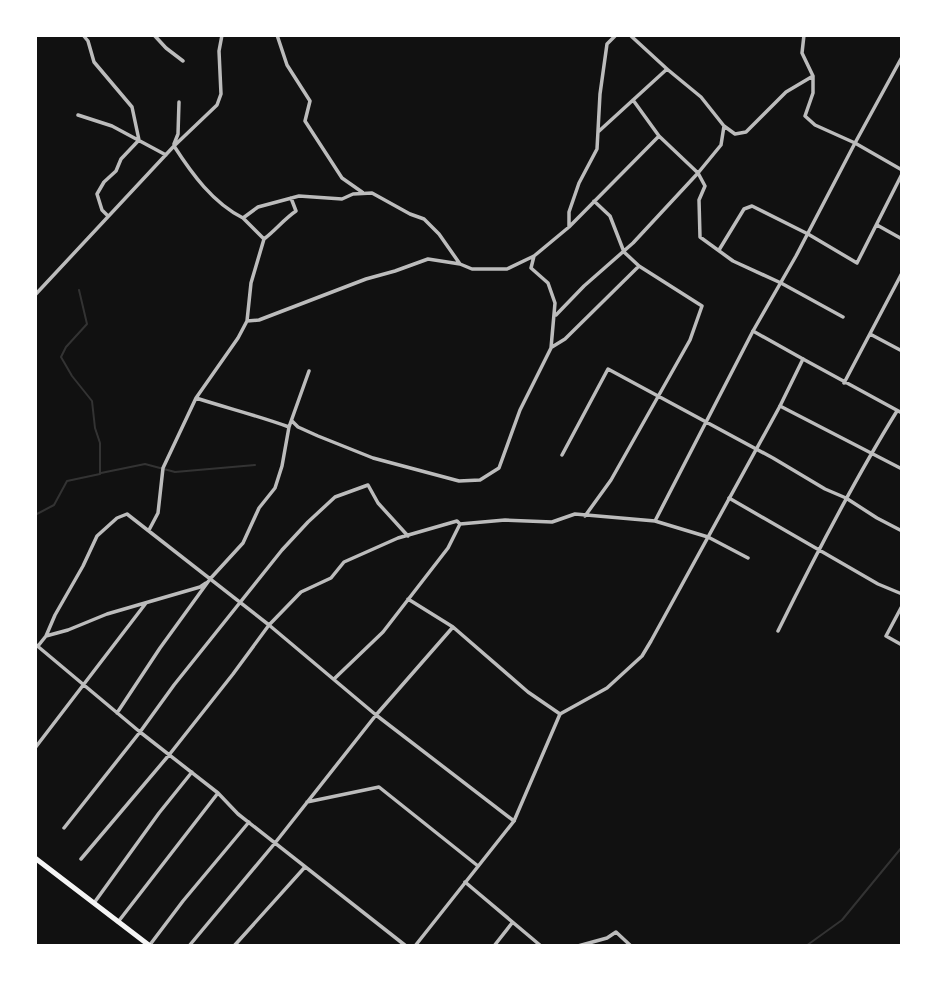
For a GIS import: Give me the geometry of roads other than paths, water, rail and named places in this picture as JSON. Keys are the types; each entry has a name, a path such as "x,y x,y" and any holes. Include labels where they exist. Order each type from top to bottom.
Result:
{"main road":[{"path":"35,858 150,946"}],"street":[{"path":"83,35 88,41 94,62 132,107 139,140"},
{"path":"154,35 183,61"},
{"path":"35,295 174,146 217,104 221,94 219,51 222,35"},
{"path":"277,35 287,65 310,102 305,121 342,178 363,194"},
{"path":"569,227 569,212 579,183 597,149 600,94 607,44 616,35"},
{"path":"629,35 701,97 735,134 746,132 786,92 813,76"},
{"path":"719,250 744,209 752,206 808,234 857,263 902,172 855,143 815,125 805,116 813,93 813,76 802,53 804,35"},
{"path":"655,521 705,421 902,57"},
{"path":"598,132 667,69"},
{"path":"633,100 659,136 698,173 705,186 699,200 700,237 733,261 781,283 843,317"},
{"path":"174,146 178,134 179,102"},
{"path":"78,115 112,126 166,155"},
{"path":"554,317 654,222 698,173 721,145 724,125"},
{"path":"247,321 259,320 366,279 428,259 460,264 472,269 508,269 534,256 569,227 659,136"},
{"path":"108,216 102,211 97,194 104,182 116,171 121,159 139,140"},
{"path":"174,146 187,167 206,189 228,210 243,218 264,239"},
{"path":"243,218 258,207 299,196 342,199 353,194 372,193 424,219 439,234 460,264"},
{"path":"149,530 158,513 163,468 196,398 247,321 251,283 264,239 296,211 291,198"},
{"path":"585,516 611,480 690,340 702,306 639,266 624,252 610,216 594,201"},
{"path":"877,225 902,239"},
{"path":"292,421 298,427 373,458 458,481 481,481 499,467 520,410 551,348 555,303 548,284 531,268 534,256"},
{"path":"551,348 565,339 639,266"},
{"path":"844,383 902,274"},
{"path":"753,331 902,413"},
{"path":"869,334 902,351"},
{"path":"415,946 514,821 559,714 607,688 642,656 780,406 803,359"},
{"path":"562,455 608,369 902,531"},
{"path":"117,713 210,579 243,543 259,508 275,488 289,428 309,371"},
{"path":"196,398 289,428"},
{"path":"780,406 902,469"},
{"path":"778,631 818,548 897,411"},
{"path":"64,828 282,550 335,497 369,485 378,503 408,536"},
{"path":"729,498 878,584 902,594"},
{"path":"406,946 238,814 218,793 36,645 46,636 97,536 117,518 127,514 269,625 376,715 514,821"},
{"path":"81,859 169,755 269,625 301,592 331,578 344,562 398,538 457,521 460,524 506,520 552,522 575,514 655,521 708,537 748,558"},
{"path":"334,679 383,632 448,548 460,524"},
{"path":"46,636 107,614 200,587 210,579"},
{"path":"408,599 453,627 528,692 559,714"},
{"path":"35,748 146,603"},
{"path":"902,606 886,636 902,645"},
{"path":"189,946 376,715 453,627"},
{"path":"94,903 192,772"},
{"path":"305,803 379,786 478,866"},
{"path":"118,922 218,793"},
{"path":"150,946 183,901 249,822"},
{"path":"234,946 304,867"},
{"path":"465,882 541,946"},
{"path":"494,946 513,923"},
{"path":"579,946 607,938 616,932 631,946"}],"waterway":[{"path":"35,515 54,505 67,481 100,474 100,443 95,428 92,401 61,357 66,347 87,324 79,290"},
{"path":"101,473 145,464 175,472 255,465"},
{"path":"806,946 842,920 902,847"}]}
